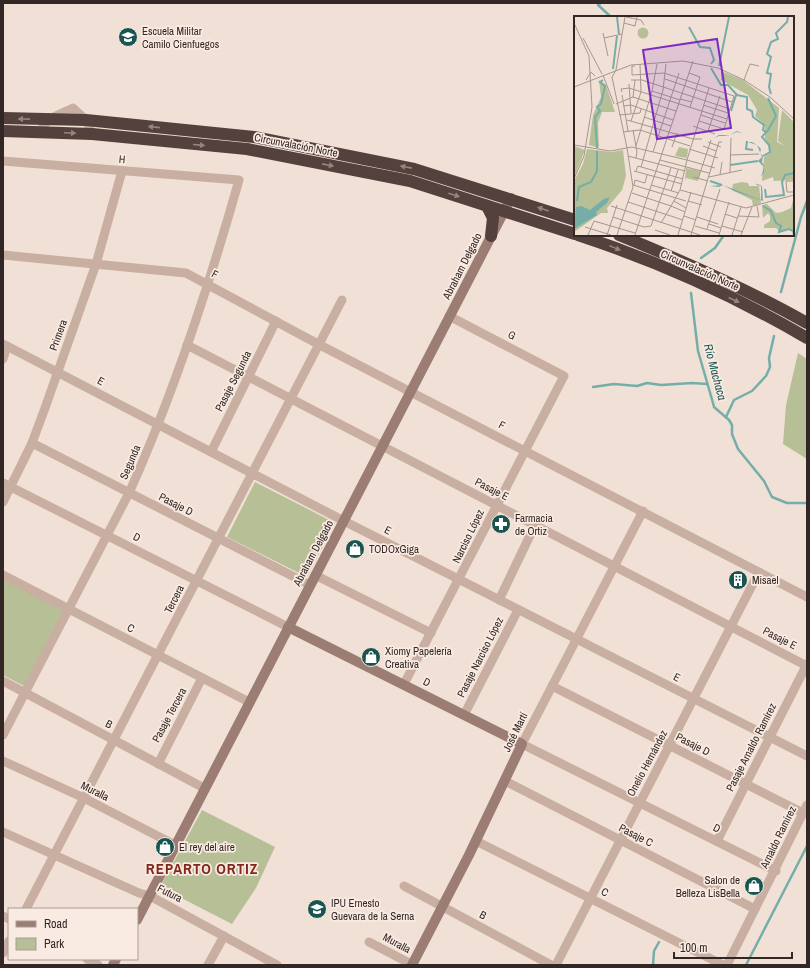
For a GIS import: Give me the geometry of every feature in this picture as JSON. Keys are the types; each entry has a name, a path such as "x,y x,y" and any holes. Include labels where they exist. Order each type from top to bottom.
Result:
{"highway":[{"name":"Circunvalación Norte","path":"3,118 86,120 254,137 414,169 511,198 574,220"},
{"name":"Circunvalación Norte","path":"3,131 92,134 247,149 410,181 574,234"},
{"path":"486,206 493,218 491,236"},
{"name":"Circunvalación Norte","path":"579,236 662,267 769,316 807,338"},
{"name":"Circunvalación Norte","path":"621,236 675,258 774,304 807,323"}],"street":[{"path":"40,132 49,119"},
{"path":"86,120 92,134"},
{"name":"H","path":"3,161 239,180"},
{"name":"Primera","path":"3,502 7,485 32,443 58,372 96,264 122,171"},
{"name":"Segunda","path":"3,735 129,493 158,424 187,345 239,180"},
{"name":"Abraham Delgado","path":"138,918 204,788 511,198"},
{"name":"F","path":"3,255 186,273 209,279 276,321 318,344 526,450 807,597"},
{"name":"Tercera","path":"27,908 342,300"},
{"name":"G","path":"449,316 564,376"},
{"name":"Pasaje Segunda","path":"211,452 250,377 276,321"},
{"path":"3,359 5,345"},
{"name":"E","path":"5,345 252,474 807,756"},
{"name":"Pasaje E","path":"187,345 807,665"},
{"name":"Narciso López","path":"404,684 460,580 564,376"},
{"name":"Pasaje D","path":"32,443 310,585"},
{"name":"D","path":"7,485 776,871"},
{"name":"José Martí","path":"412,965 476,841 522,744 643,511"},
{"name":"Pasaje Narciso López","path":"499,600 535,525"},
{"name":"Onelio Hernández","path":"556,965 759,572"},
{"name":"C","path":"3,575 249,702"},
{"path":"315,575 431,633"},
{"name":"Pasaje Narciso López","path":"464,715 518,610"},
{"name":"Pasaje Arnaldo Ramírez","path":"717,842 807,665"},
{"name":"Pasaje Tercera","path":"158,764 202,678"},
{"name":"B","path":"3,681 204,788"},
{"name":"Pasaje D","path":"552,686 746,784 805,809"},
{"name":"Muralla","path":"3,761 84,798 175,845"},
{"name":"Pasaje C","path":"505,781 755,910"},
{"name":"Arnaldo Ramírez","path":"728,965 776,871 805,809"},
{"name":"Futura","path":"3,832 139,893 150,896 277,965"},
{"name":"C","path":"476,841 723,965"},
{"name":"B","path":"404,886 552,965"},
{"path":"208,965 224,936"},
{"name":"Muralla","path":"369,942 412,965"},
{"path":"3,953 8,943"},
{"path":"89,960 98,965"}],"green space":[{"path":"798,353 807,359 807,459 783,444 786,405"},
{"path":"255,482 335,523 307,577 227,537"},
{"path":"3,579 64,611 24,686 3,675"},
{"path":"202,810 275,847 256,888 232,924 160,887"}],"waterway":[{"name":"Río Machaca","path":"601,3 598,5 610,16"},
{"path":"781,292 801,217 807,201"},
{"name":"Río Machaca","path":"701,258 715,248 723,236"},
{"name":"Río Machaca","path":"691,293 698,351 714,407 729,420 732,425 732,434 738,449 764,481 772,497 787,503 807,503"},
{"path":"726,417 734,400 752,391 766,376 770,367 769,358 774,336"},
{"path":"593,387 614,384 637,386 647,383 661,385 692,383 707,384"},
{"path":"746,965 807,846"},
{"path":"653,965 654,951 659,942"}],"place":[{"name":"Escuela Militar Camilo Cienfuegos","path":"128,37"},
{"name":"Farmacia de Ortiz","path":"501,524"},
{"name":"TODOxGiga","path":"355,549"},
{"name":"Misael","path":"738,580"},
{"name":"Xiomy Papelería Creativa","path":"371,657"},
{"name":"El rey del aire","path":"165,847"},
{"name":"Salon de Belleza LisBella","path":"754,886"},
{"name":"IPU Ernesto Guevara de la Serna","path":"317,909"}],"district":[{"name":"REPARTO ORTIZ","path":"202,869"}]}
